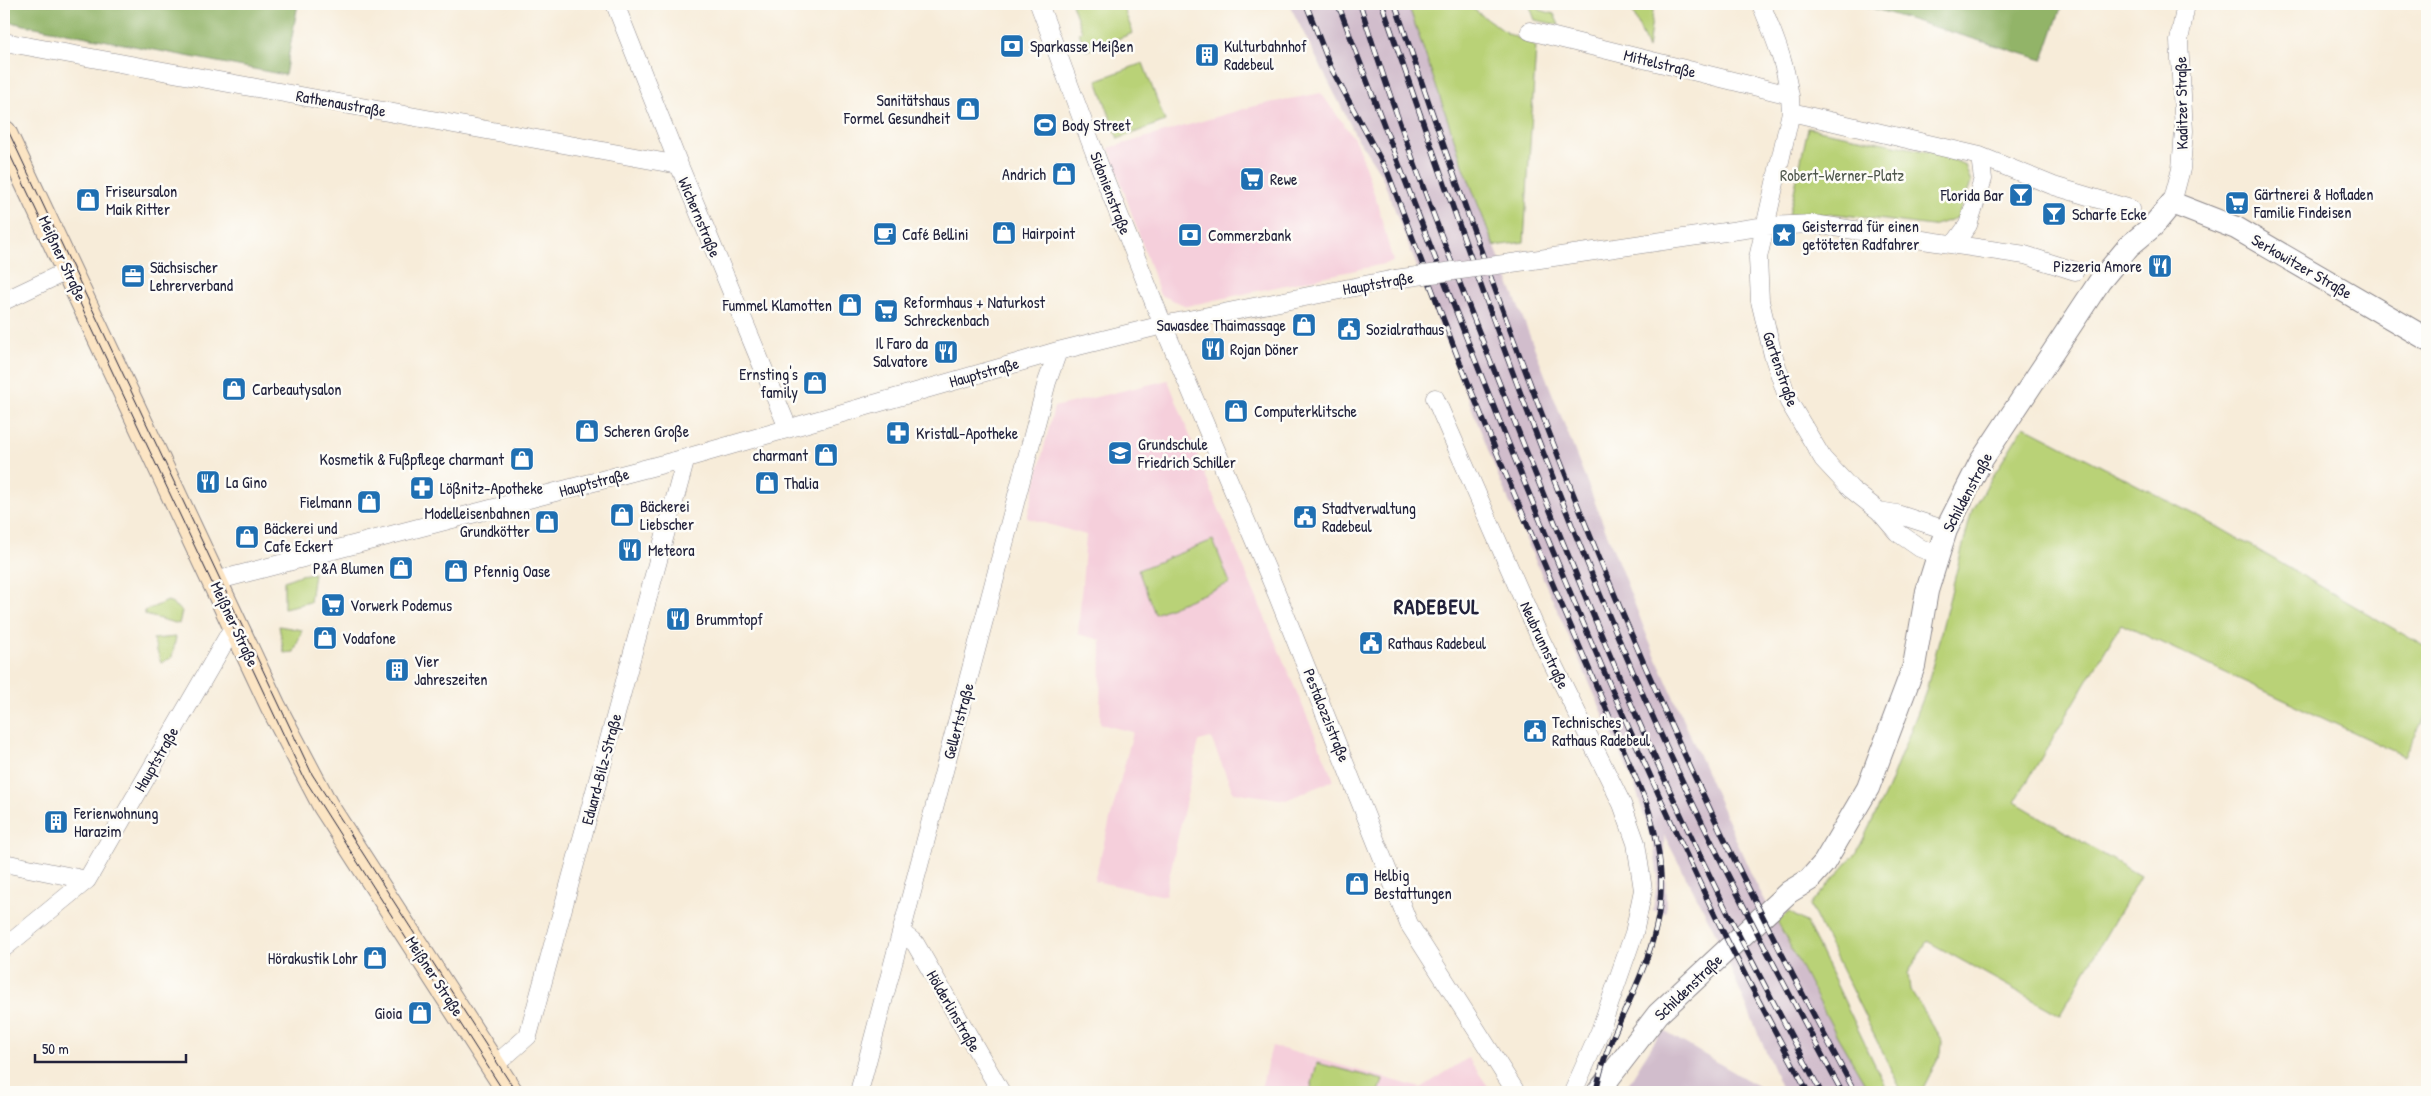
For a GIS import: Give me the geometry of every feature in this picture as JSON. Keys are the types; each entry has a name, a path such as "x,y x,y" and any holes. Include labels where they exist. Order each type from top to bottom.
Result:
{"main road":[{"name":"Meißner Straße","path":"4,133 309,777 510,1092"}],"street":[{"name":"Wichernstraße","path":"615,4 788,428"},
{"name":"Sidonienstraße","path":"1039,4 1100,167 1163,325"},
{"path":"1761,4 1778,49 1791,104 1766,226 1813,224 1955,244 2025,255 2075,271"},
{"name":"Kaditzer Straße","path":"2172,203 2182,160 2184,130 2180,41 2186,4"},
{"name":"Mittelstraße","path":"1530,31 1791,104"},
{"name":"Rathenaustraße","path":"4,42 679,164"},
{"path":"1791,104 1980,156 2054,186 2131,209"},
{"path":"1955,244 1968,225 1982,179 1980,156"},
{"name":"Serkowitzer Straße","path":"2172,203 2236,228 2427,338"},
{"name":"Schildenstraße","path":"1598,1092 1658,1014 1789,892 1809,880 1836,845 1845,825 1868,788 1914,666 1928,591 1946,530 1981,461 2081,307 2129,246 2153,226 2172,203"},
{"name":"Hauptstraße","path":"215,581 686,458 1058,350 1163,325 1395,279 1766,226"},
{"name":"Gartenstraße","path":"1766,226 1758,258 1760,301 1773,355 1789,402 1823,459 1851,489 1879,511 1897,532 1920,548 1938,555"},
{"path":"4,301 69,270"},
{"name":"Pestalozzistraße","path":"1163,325 1343,754 1408,924 1516,1092"},
{"name":"Gellertstraße","path":"859,1092 1047,382 1058,350"},
{"name":"Neubrunnstraße","path":"1436,398 1540,638 1622,804 1636,843 1643,890 1634,933 1600,1031 1573,1092"},
{"name":"Eduard-Bilz-Straße","path":"494,1066 528,1036 686,458"},
{"name":"Gartenstraße","path":"1879,511 1897,514 1946,530"},
{"name":"Hauptstraße","path":"4,948 87,880 235,624"},
{"path":"4,863 87,880"},
{"name":"Hölderlinstraße","path":"902,933 914,943 1001,1092"}],"shaded area":[{"path":"1289,4 1409,4 1463,165 1649,641 1752,876 1837,1036 1870,1092 1783,1092 1714,930 1664,835 1666,913 1653,910 1658,877 1654,848 1635,786 1501,483 1381,174 1356,136"},
{"path":"1321,93 1358,144 1378,206 1393,262 1187,306 1160,295 1109,148 1254,106"},
{"path":"1168,380 1215,500 1334,780 1286,800 1233,792 1211,738 1199,741 1165,896 1094,881 1133,732 1100,724 1101,640 1078,634 1086,535 1027,518 1054,407"},
{"path":"1662,1030 1768,1092 1627,1092 1628,1084"},
{"path":"1272,1046 1421,1088 1468,1058 1492,1092 1260,1092"}],"green space":[{"path":"4,4 298,4 285,75 4,21"},
{"path":"1072,4 1122,4 1133,33 1086,51 1079,33 1082,32"},
{"path":"1408,4 1466,4 1507,33 1536,47 1524,242 1494,246 1463,165"},
{"path":"1529,4 1537,4 1540,10 1554,14 1559,25 1535,20"},
{"path":"1638,4 1654,4 1648,49 1631,7"},
{"path":"1859,4 2049,4 2061,8 2043,60"},
{"path":"1143,63 1165,121 1118,139 1097,80"},
{"name":"Robert-Werner-Platz","path":"1808,128 1940,154 1965,165 1971,183 1957,218 1932,226 1837,214 1789,215"},
{"path":"2024,426 2220,528 2427,648 2427,713 2404,756 2121,624 2015,802 2140,876 2060,1015 1927,941 1908,973 1910,990 1942,1041 1941,1053 1921,1092 1902,1092 1810,905 1857,852 1888,788 1926,691 1972,510"},
{"path":"1213,540 1230,583 1155,614 1138,570"},
{"path":"314,573 310,602 284,608 284,581 300,575"},
{"path":"168,601 182,611 179,624 145,615 144,611"},
{"path":"279,626 302,630 294,652 284,653"},
{"path":"176,637 172,657 161,663 153,639"},
{"path":"1789,912 1807,923 1888,1092 1870,1092 1837,1036 1777,921"},
{"path":"1317,1063 1383,1080 1379,1092 1310,1092"}],"tram line":[{"path":"4,122 312,774 516,1092"},
{"path":"4,142 304,778 504,1092"}],"railway":[{"path":"1306,4 1331,68 1388,173 1460,363 1646,802 1654,830 1661,881 1660,905 1656,928 1640,977 1609,1046 1596,1092"},
{"path":"1338,4 1515,460 1610,685 1722,931 1808,1092"},
{"path":"1360,4 1393,104 1448,253 1556,526 1608,651 1720,897 1821,1092"},
{"path":"1382,4 1511,368 1618,638 1678,773 1723,865 1842,1092"},
{"path":"1395,4 1523,365 1593,544 1630,632 1690,767 1735,861 1855,1092"}],"place":[{"name":"Sparkasse Meißen","path":"1012,46"},
{"name":"Kulturbahnhof Radebeul","path":"1207,55"},
{"name":"Sanitätshaus Formel Gesundheit","path":"968,109"},
{"name":"Body Street","path":"1045,125"},
{"name":"Andrich","path":"1064,174"},
{"name":"Rewe","path":"1252,179"},
{"name":"Florida Bar","path":"2021,195"},
{"name":"Friseursalon Maik Ritter","path":"88,200"},
{"name":"Gärtnerei & Hofladen Familie Findeisen","path":"2237,203"},
{"name":"Scharfe Ecke","path":"2054,214"},
{"name":"Hairpoint","path":"1004,233"},
{"name":"Café Bellini","path":"885,234"},
{"name":"Commerzbank","path":"1190,235"},
{"name":"Geisterrad für einen getöteten Radfahrer","path":"1784,235"},
{"name":"Pizzeria Amore","path":"2160,266"},
{"name":"Sächsischer Lehrerverband","path":"133,276"},
{"name":"Fummel Klamotten","path":"850,305"},
{"name":"Reformhaus + Naturkost Schreckenbach","path":"886,311"},
{"name":"Sawasdee Thaimassage","path":"1304,325"},
{"name":"Sozialrathaus","path":"1349,329"},
{"name":"Rojan Döner","path":"1213,349"},
{"name":"Il Faro da Salvatore","path":"946,352"},
{"name":"Ernsting's family","path":"815,383"},
{"name":"Carbeautysalon","path":"234,389"},
{"name":"Computerklitsche","path":"1236,411"},
{"name":"Scheren Große","path":"587,431"},
{"name":"Kristall-Apotheke","path":"898,433"},
{"name":"Grundschule Friedrich Schiller","path":"1120,453"},
{"name":"charmant","path":"826,455"},
{"name":"Kosmetik & Fußpflege charmant","path":"522,459"},
{"name":"La Gino","path":"208,482"},
{"name":"Thalia","path":"767,483"},
{"name":"Lößnitz-Apotheke","path":"422,488"},
{"name":"Fielmann","path":"369,502"},
{"name":"Bäckerei Liebscher","path":"622,515"},
{"name":"Stadtverwaltung Radebeul","path":"1305,517"},
{"name":"Modelleisenbahnen Grundkötter","path":"547,522"},
{"name":"Bäckerei und Cafe Eckert","path":"247,537"},
{"name":"Meteora","path":"630,550"},
{"name":"P&A Blumen","path":"401,568"},
{"name":"Pfennig Oase","path":"456,571"},
{"name":"Vorwerk Podemus","path":"333,605"},
{"name":"Brummtopf","path":"678,619"},
{"name":"Vodafone","path":"325,638"},
{"name":"Rathaus Radebeul","path":"1371,643"},
{"name":"Vier Jahreszeiten","path":"397,670"},
{"name":"Technisches Rathaus Radebeul","path":"1535,731"},
{"name":"Ferienwohnung Harazim","path":"56,822"},
{"name":"Helbig Bestattungen","path":"1357,884"},
{"name":"Hörakustik Lohr","path":"375,958"},
{"name":"Gioia","path":"420,1013"}],"district":[{"name":"RADEBEUL","path":"1437,606"}]}
